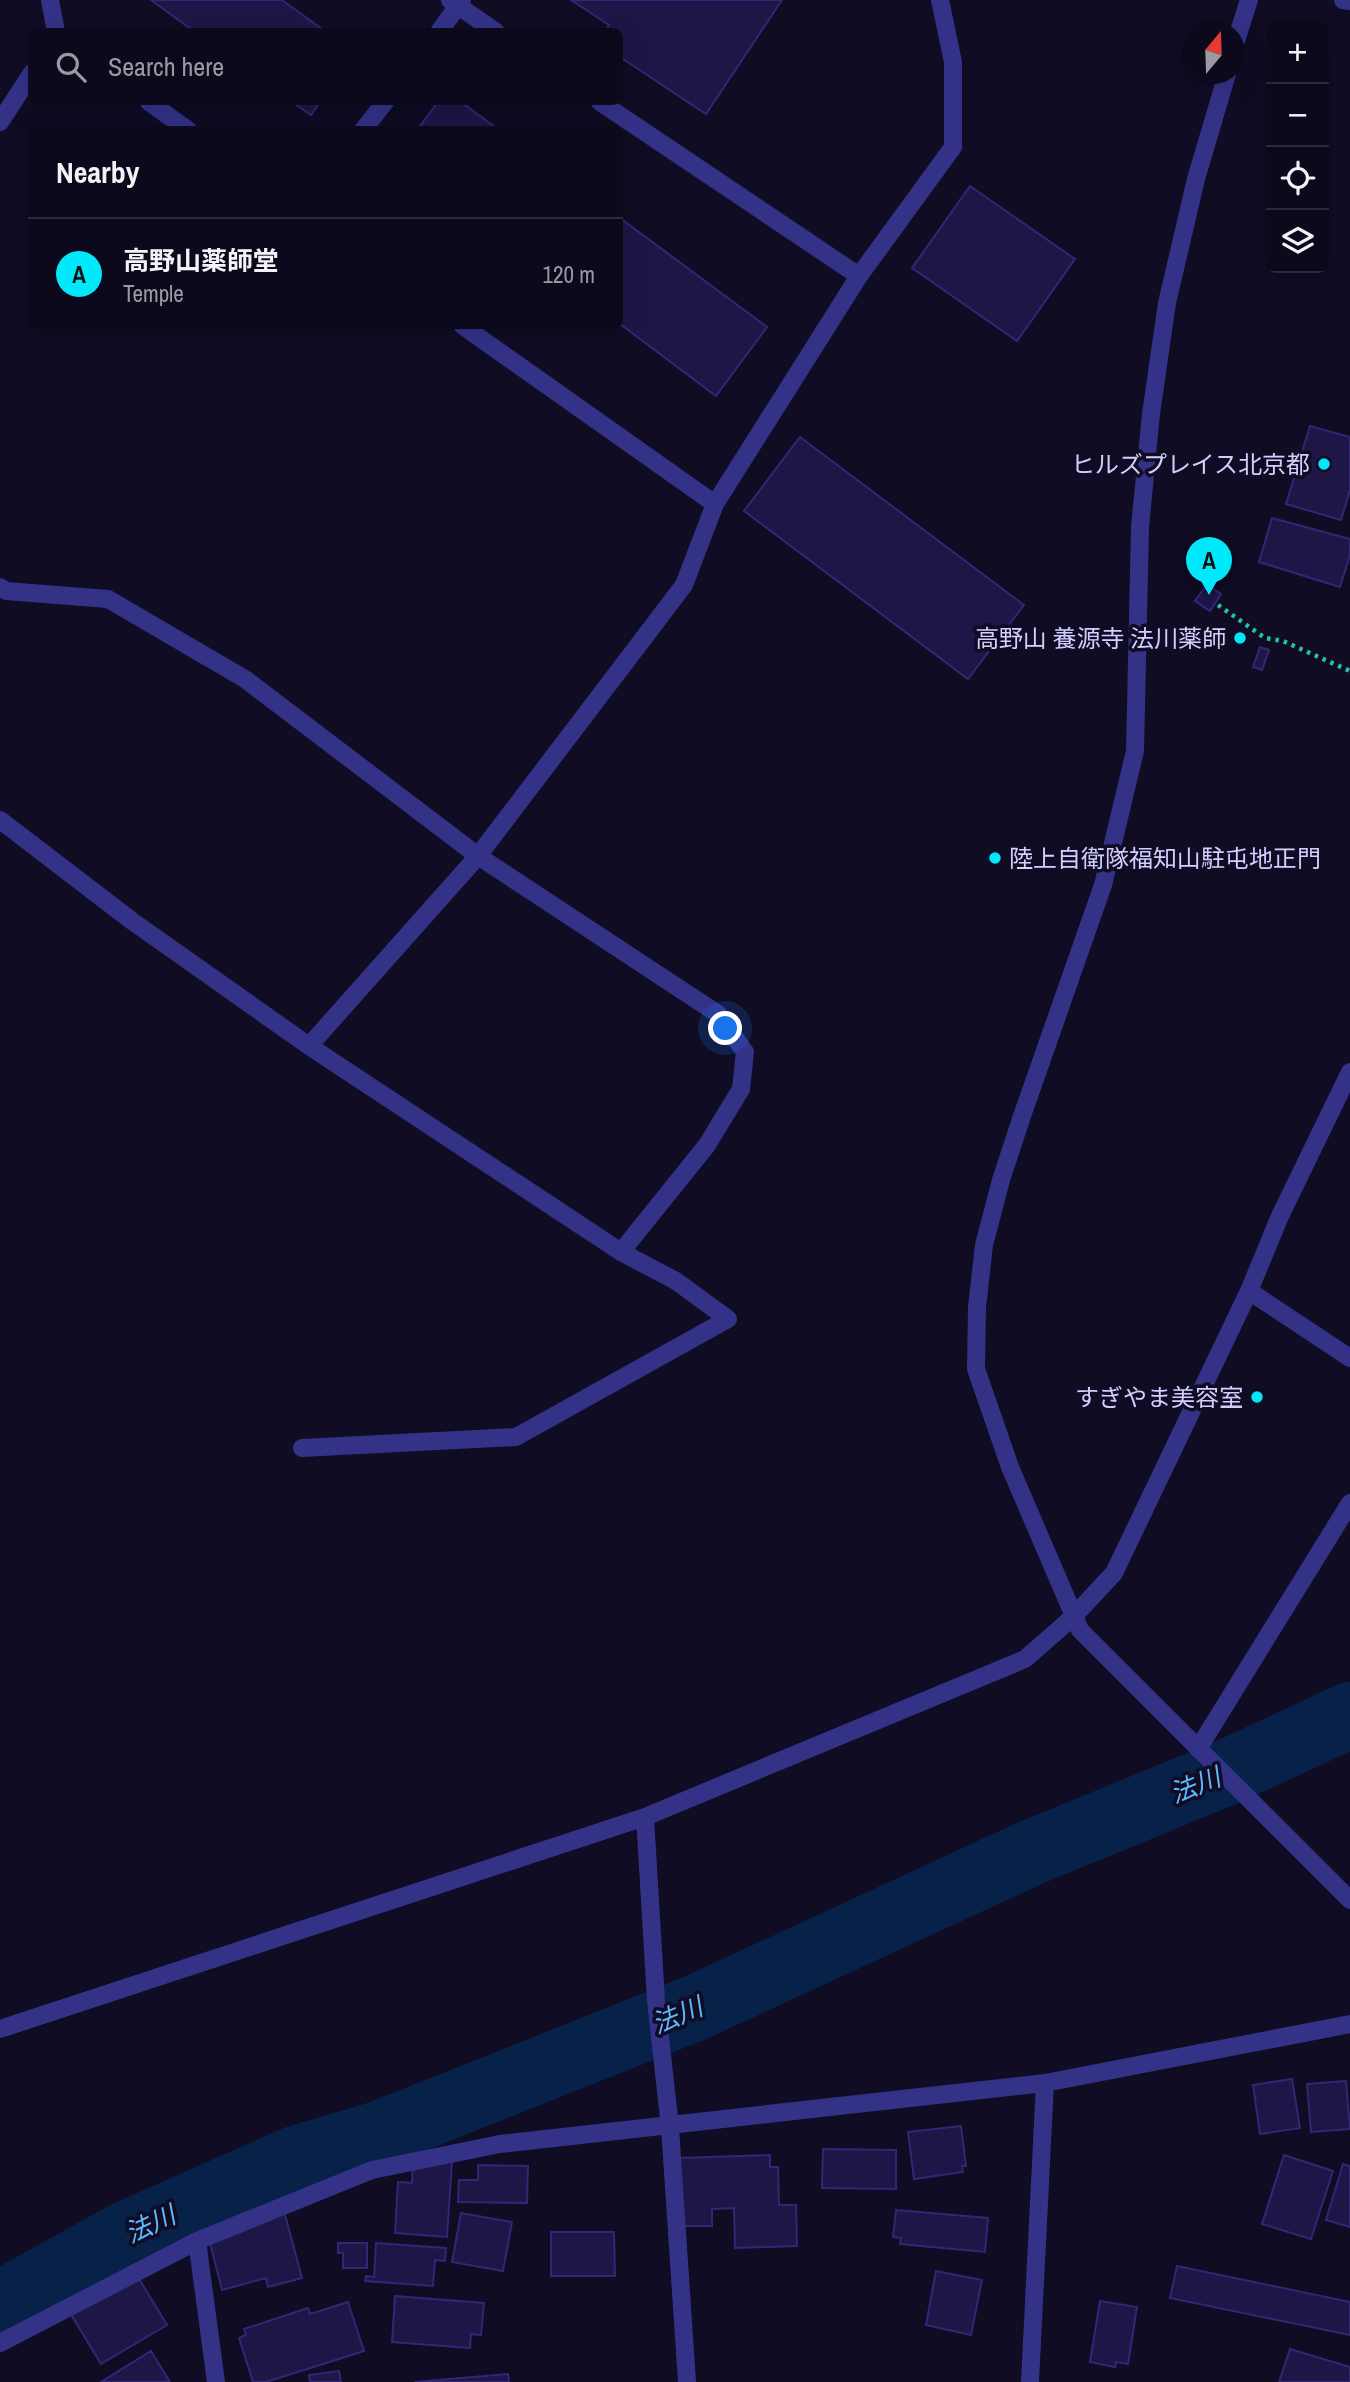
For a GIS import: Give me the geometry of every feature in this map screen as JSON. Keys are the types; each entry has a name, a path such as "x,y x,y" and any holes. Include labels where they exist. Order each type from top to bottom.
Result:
{"street":[{"path":"50,0 55,28"},
{"path":"309,1046 478,856 684,585 715,504 859,276 953,147 953,62 940,0"},
{"path":"1242,21 1249,0"},
{"path":"1343,0 1350,1"},
{"path":"441,28 457,2 491,28"},
{"path":"0,122 28,79"},
{"path":"1224,84 1196,180 1167,303 1151,414 1140,527 1135,751 1103,885 1001,1180 984,1245 977,1307 976,1369 1010,1467 1080,1630 1350,1900"},
{"path":"153,105 182,126"},
{"path":"366,126 383,105"},
{"path":"604,105 859,276"},
{"path":"467,329 715,504"},
{"path":"0,587 6,591 108,600 245,679 478,856 718,1014 745,1052 741,1089 707,1145 621,1252"},
{"path":"0,821 132,921 309,1046 621,1252 676,1281 728,1319 516,1437 302,1448"},
{"path":"0,2029 645,1817 1025,1659 1073,1616 1114,1573 1350,1072"},
{"path":"1249,1291 1350,1358"},
{"path":"1198,1749 1350,1503"},
{"path":"645,1817 656,2001 670,2127 687,2382"},
{"path":"0,2343 197,2241 372,2170 500,2144 1045,2083 1350,2024"},
{"path":"1030,2382 1045,2083"},
{"path":"197,2241 215,2382"}],"path":[{"path":"1218,605 1265,638 1283,641 1350,671"}],"building":[{"path":"151,0 282,0 320,28 190,28"},
{"path":"571,0 782,0 706,114 623,59 623,28 607,28 609,25"},
{"path":"296,105 318,105 311,115"},
{"path":"436,105 465,105 494,126 420,126"},
{"path":"970,186 1075,259 1017,341 912,268"},
{"path":"623,220 767,327 716,396 623,326"},
{"name":"ヒルズプレイス北京都","path":"1310,426 1350,437 1350,490 1341,520 1286,504"},
{"path":"800,437 1024,605 968,679 744,511"},
{"name":"ヒルズプレイス北京都","path":"1272,518 1350,539 1350,555 1340,587 1259,562"},
{"path":"1207,584 1221,594 1210,611 1195,601"},
{"path":"1260,647 1269,650 1262,670 1253,667"},
{"path":"1292,2079 1300,2128 1260,2134 1253,2085"},
{"path":"1346,2081 1350,2129 1311,2132 1307,2084"},
{"path":"961,2126 966,2166 962,2166 963,2172 914,2179 908,2132"},
{"path":"823,2149 896,2150 896,2189 822,2188"},
{"path":"770,2155 770,2167 778,2167 779,2205 796,2205 797,2246 735,2248 734,2208 712,2209 712,2226 681,2226 679,2158"},
{"path":"1284,2155 1333,2171 1311,2239 1262,2224"},
{"path":"413,2160 452,2162 447,2237 395,2233 398,2182 412,2183"},
{"path":"1343,2164 1350,2166 1350,2227 1326,2220"},
{"path":"478,2165 528,2166 527,2203 458,2202 459,2180 478,2180"},
{"path":"896,2210 988,2218 985,2252 900,2244 901,2238 893,2237"},
{"path":"284,2211 302,2278 268,2287 266,2278 222,2290 207,2231"},
{"path":"461,2213 512,2222 503,2271 452,2262"},
{"path":"551,2232 614,2232 615,2276 551,2276"},
{"path":"338,2243 367,2243 367,2268 343,2268 343,2253 338,2253"},
{"path":"376,2243 446,2248 445,2261 435,2260 433,2286 365,2281 366,2276 374,2277"},
{"path":"1177,2266 1350,2302 1350,2335 1170,2298"},
{"path":"936,2271 982,2280 971,2335 926,2325"},
{"path":"138,2277 167,2325 101,2364 67,2308"},
{"path":"395,2296 484,2303 481,2335 471,2334 470,2348 392,2342"},
{"path":"1100,2301 1137,2307 1128,2364 1116,2362 1115,2367 1090,2362"},
{"path":"348,2302 364,2351 266,2382 253,2382 239,2338 246,2335 244,2329 308,2308 310,2314"},
{"path":"1290,2349 1350,2367 1350,2382 1279,2382"},
{"path":"151,2351 170,2382 101,2382"},
{"path":"339,2371 341,2382 310,2382 309,2375"},
{"path":"508,2374 509,2382 414,2382"}],"waterway":[{"name":"法川","path":"0,2304 124,2235 295,2159 376,2135 695,2008 1028,1854 1230,1771 1350,1715"}],"place":[{"name":"ヒルズプレイス北京都","path":"1324,464"},
{"name":"高野山薬師堂","path":"1209,595"},
{"name":"高野山 養源寺 法川薬師","path":"1240,638"},
{"name":"陸上自衛隊福知山駐屯地正門","path":"995,858"},
{"name":"すぎやま美容室","path":"1257,1397"}]}
